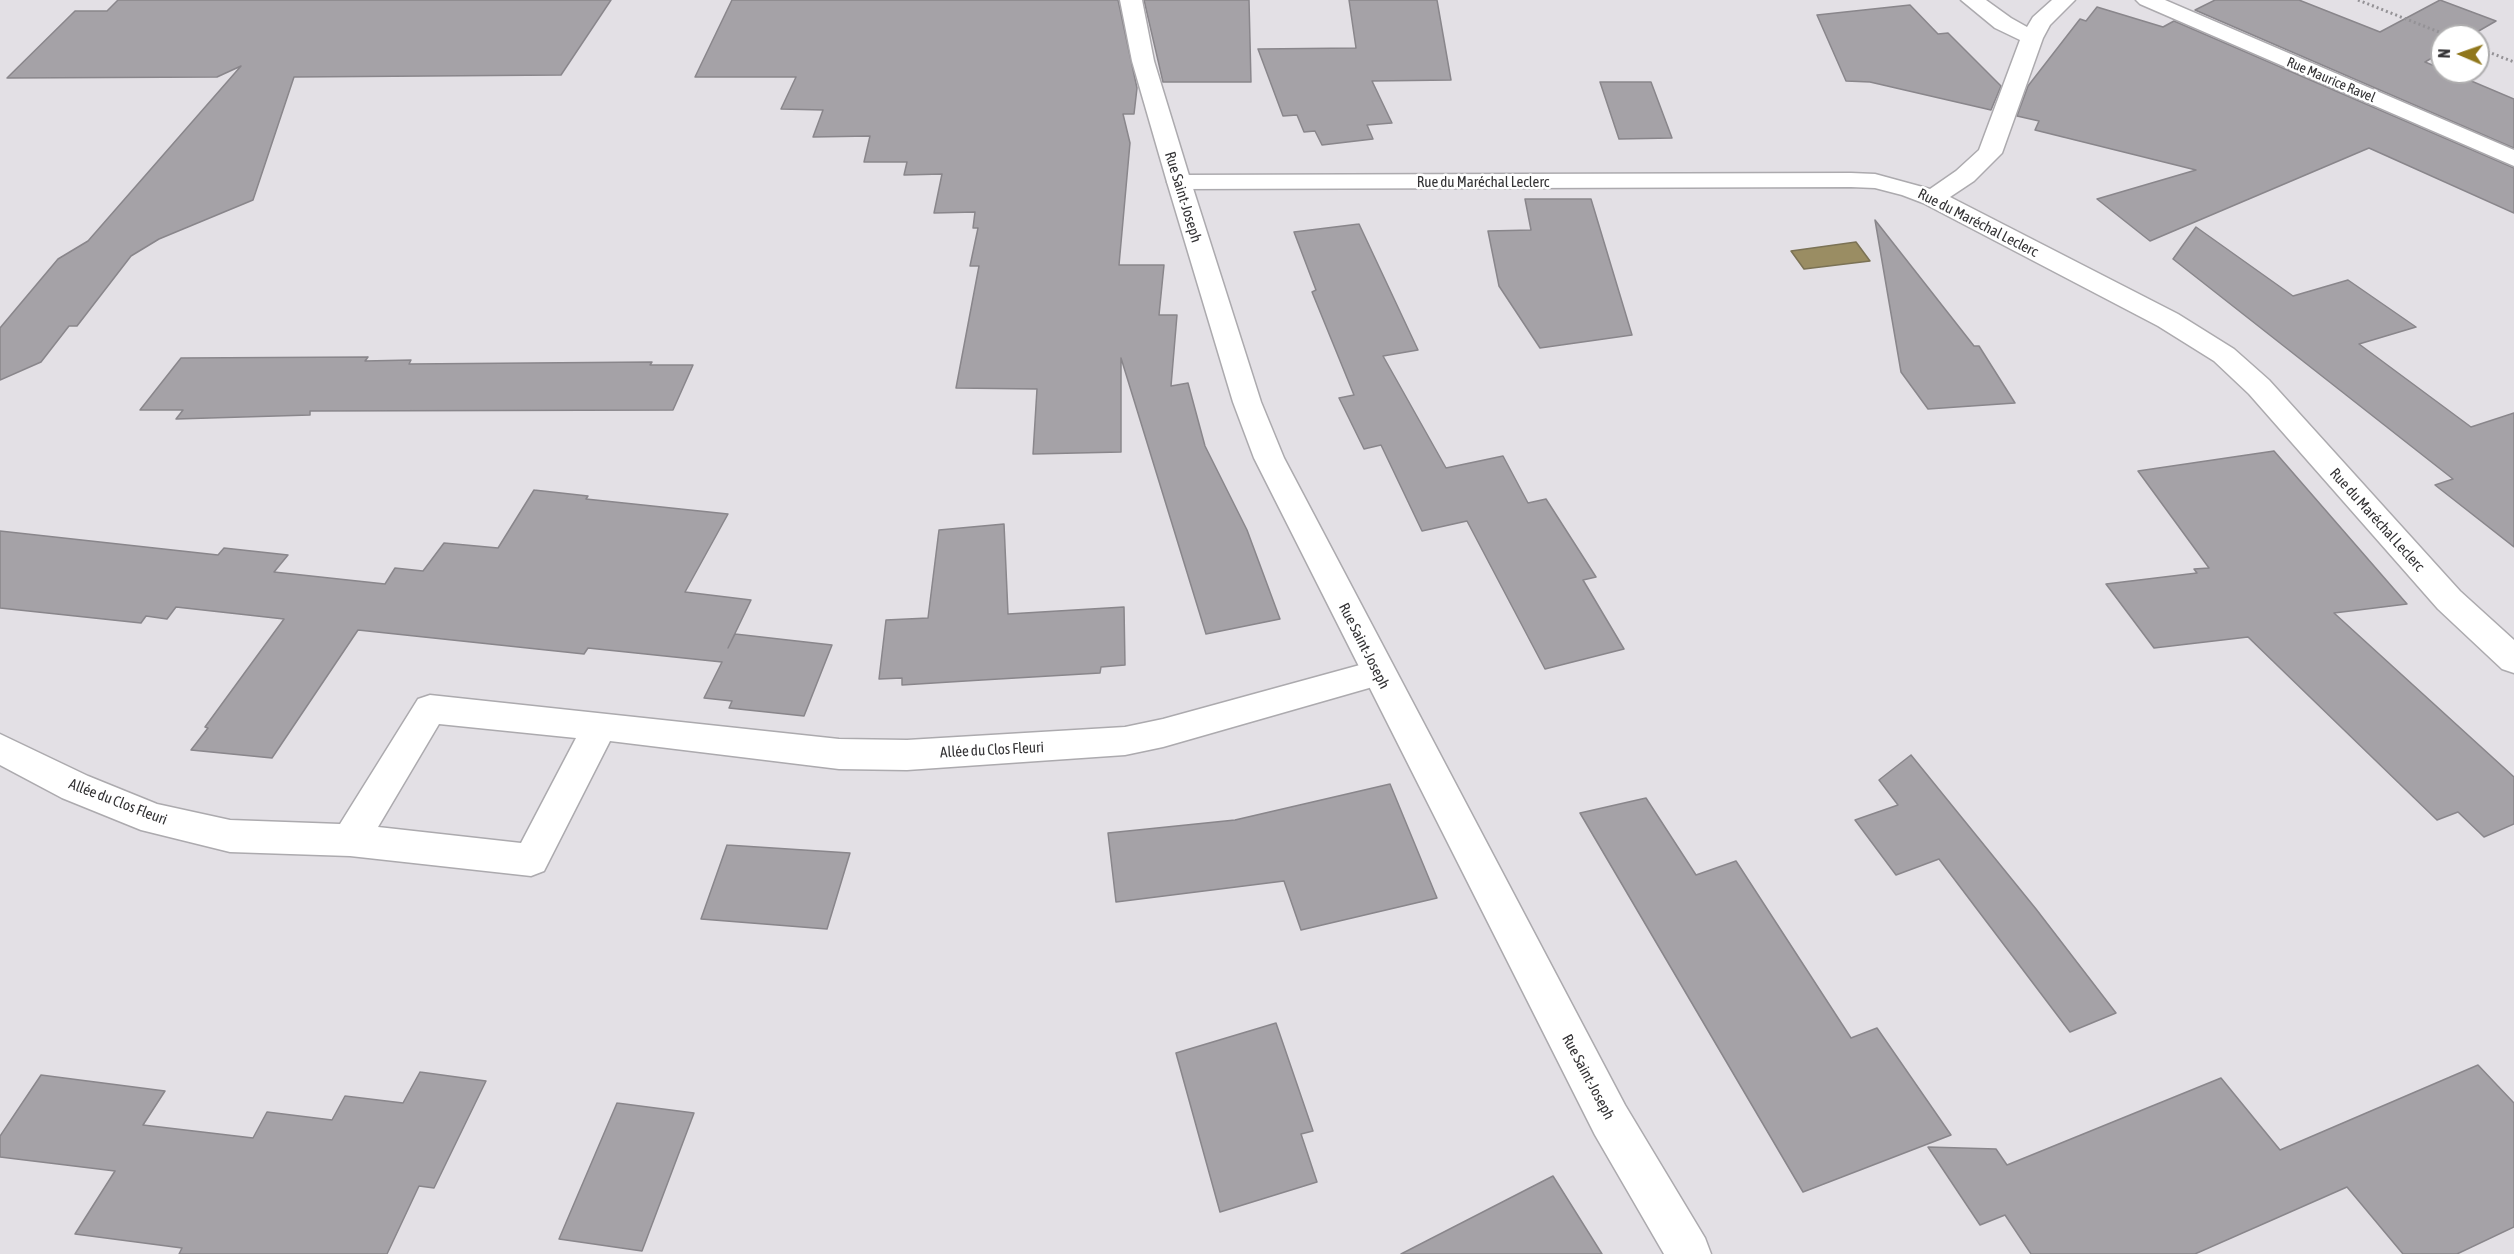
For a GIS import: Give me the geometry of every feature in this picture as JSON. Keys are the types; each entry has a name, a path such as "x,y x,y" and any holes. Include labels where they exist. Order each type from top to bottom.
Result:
{"street":[{"name":"Rue Saint-Joseph","path":"1131,0 1143,60 1179,182 1247,402 1269,458 1610,1120 1689,1254"},
{"path":"1972,0 2003,23 2032,38"},
{"path":"1932,198 1965,176 1990,153 2032,38 2041,22 2064,0"},
{"name":"Rue Maurice Ravel","path":"2147,0 2514,159"},
{"name":"Rue du Maréchal Leclerc","path":"1179,182 1851,180 1896,184 1932,198 2168,320 2224,355 2259,387 2449,600 2514,660"},
{"name":"Allée du Clos Fleuri","path":"350,840 430,709 873,756 1125,741 1163,733 1378,673"},
{"name":"Allée du Clos Fleuri","path":"0,748 75,787 154,819 230,836 350,840 531,860 600,726"}],"path":[{"path":"2358,0 2430,28"},
{"path":"2490,53 2514,62"}],"shaded area":[{"path":"1856,242 1870,261 1804,269 1791,251"}],"building":[{"path":"118,0 611,0 561,75 294,77 253,200 159,239 131,256 77,326 69,326 41,362 0,380 0,328 58,259 88,241 241,66 217,77 7,78 75,11 107,11"},
{"path":"732,0 1118,0 1137,88 1134,114 1123,114 1130,143 1119,265 1164,265 1159,315 1177,315 1171,386 1188,383 1205,446 1247,530 1280,619 1206,634 1121,358 1121,452 1033,454 1037,389 956,388 979,266 970,266 978,228 973,228 975,212 934,213 942,174 904,175 907,162 864,162 870,136 813,137 823,110 781,109 796,77 695,77"},
{"path":"1144,0 1249,0 1251,82 1163,82"},
{"path":"1349,0 1437,0 1451,80 1372,81 1392,123 1367,125 1373,139 1322,145 1315,131 1304,132 1297,115 1283,116 1258,49 1356,48"},
{"path":"2215,0 2299,0 2380,32 2440,0 2496,21 2490,24 2430,24 2430,59 2425,62 2430,64 2430,84 2478,84 2514,99 2514,148 2195,10"},
{"path":"1910,5 1938,34 1948,33 2001,86 1991,110 1870,82 1846,81 1817,15"},
{"path":"2097,7 2163,27 2174,21 2514,168 2514,213 2369,148 2150,241 2097,199 2196,170 2035,130 2039,121 2017,116 2028,86 2080,19 2086,21"},
{"path":"1600,82 1651,82 1672,138 1619,139"},
{"path":"1525,199 1591,199 1632,335 1540,348 1499,286 1488,231 1531,230"},
{"path":"1875,220 1974,346 1979,346 2015,403 1928,409 1901,372"},
{"path":"1359,224 1418,350 1383,356 1446,468 1503,456 1528,503 1546,499 1596,577 1583,580 1624,649 1545,669 1467,521 1422,531 1381,445 1364,449 1339,398 1354,395 1312,292 1316,290 1294,232"},
{"path":"2196,227 2293,296 2348,280 2416,327 2359,344 2471,427 2514,413 2514,547 2435,485 2453,479 2173,259"},
{"path":"368,357 365,361 411,360 409,364 652,362 650,365 693,365 673,410 310,411 310,415 176,419 183,410 140,410 181,358"},
{"path":"2274,451 2407,604 2334,613 2514,777 2514,824 2484,837 2458,812 2437,820 2248,637 2154,648 2106,584 2197,573 2194,569 2209,568 2138,471"},
{"path":"534,490 588,496 586,499 728,514 685,592 751,600 728,648 735,634 832,645 804,716 729,708 732,701 704,698 722,662 588,648 584,654 358,630 272,758 191,750 208,728 205,727 284,619 176,607 167,619 146,616 141,623 0,608 0,531 218,555 224,548 288,555 274,572 385,584 395,568 423,571 444,543 498,548"},
{"path":"1004,524 1008,614 1124,607 1125,665 1101,667 1100,673 902,685 902,678 879,679 886,620 928,618 939,530"},
{"path":"1911,755 2036,909 2116,1013 2070,1032 1939,859 1896,875 1855,820 1898,805 1879,780"},
{"path":"1390,784 1437,898 1301,930 1284,881 1116,902 1108,833 1235,820"},
{"path":"1646,798 1696,875 1736,861 1851,1038 1877,1028 1951,1135 1803,1192 1580,813"},
{"path":"727,845 850,853 827,929 701,919"},
{"path":"1276,1023 1313,1131 1301,1134 1317,1182 1220,1212 1176,1053"},
{"path":"2478,1065 2514,1103 2514,1227 2457,1254 2403,1254 2347,1187 2195,1254 2031,1254 2005,1215 1980,1225 1928,1147 1996,1149 2007,1165 2221,1078 2280,1150"},
{"path":"420,1072 486,1081 434,1188 419,1186 387,1254 179,1254 182,1248 75,1234 115,1171 0,1157 0,1136 41,1075 165,1091 143,1125 253,1138 267,1112 332,1120 345,1096 403,1103"},
{"path":"617,1103 694,1113 642,1251 559,1239"},
{"path":"1553,1176 1602,1254 1401,1254"}]}
